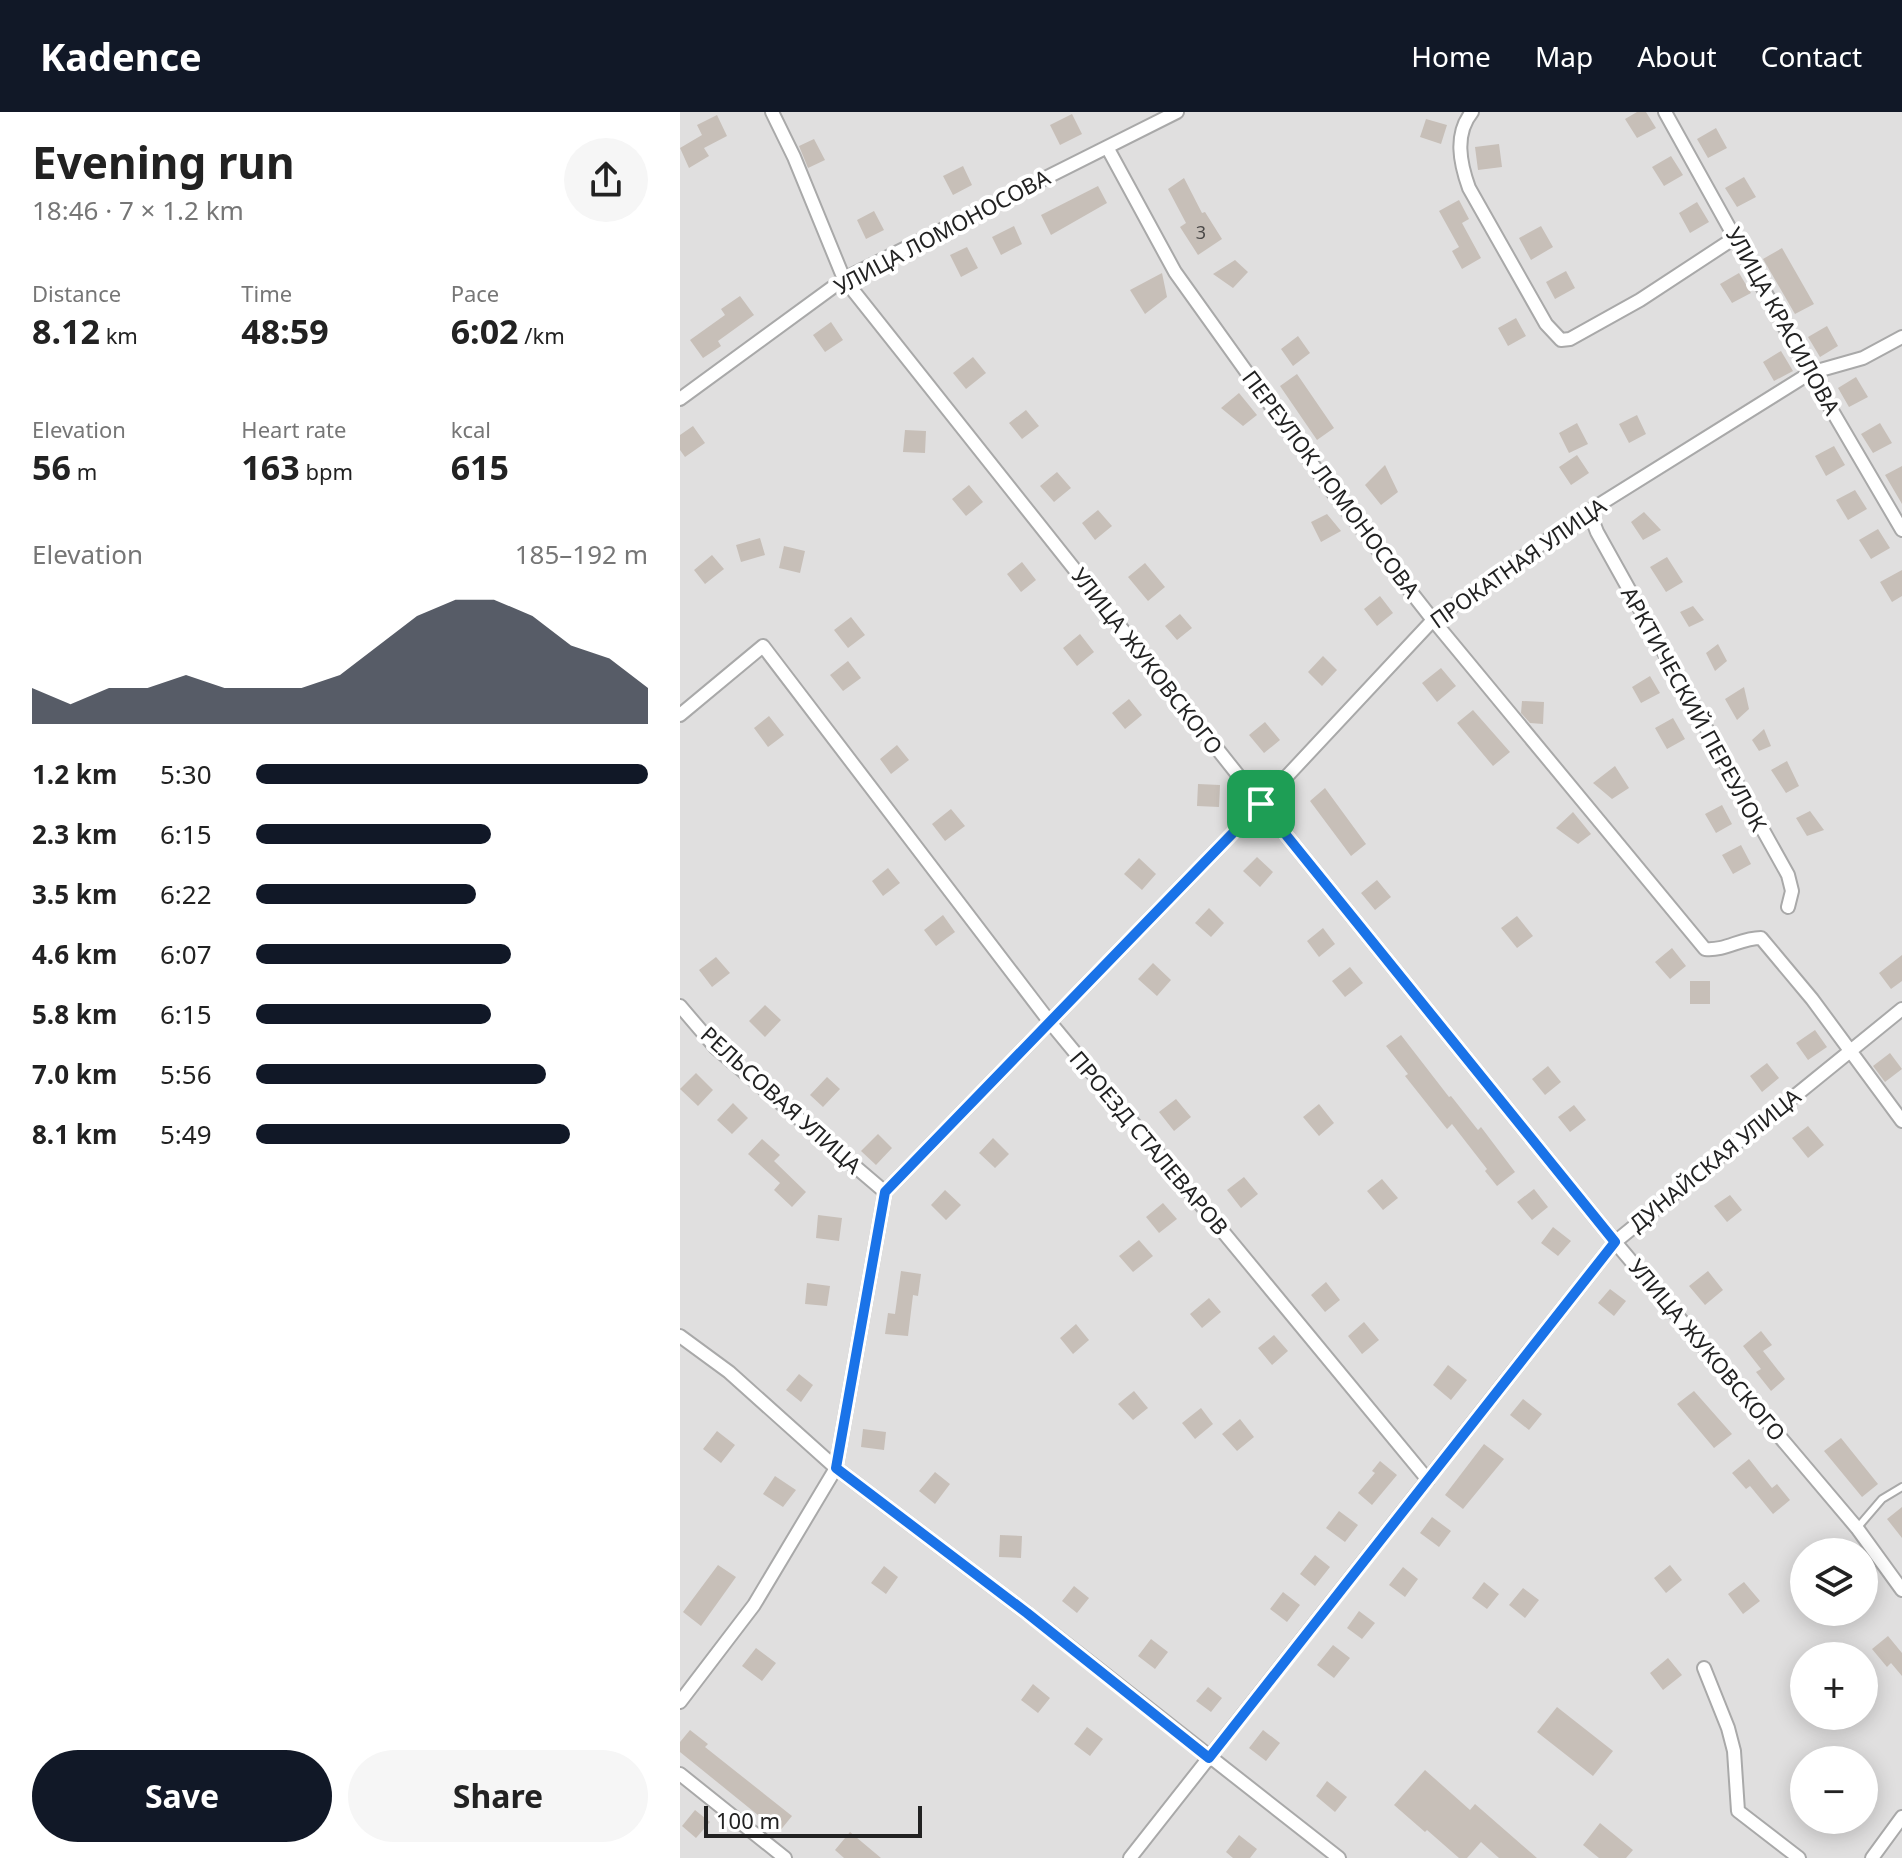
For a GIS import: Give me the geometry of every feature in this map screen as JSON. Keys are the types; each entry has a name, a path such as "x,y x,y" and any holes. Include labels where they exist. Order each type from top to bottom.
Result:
{"street":[{"name":"УЛИЦА ЖУКОВСКОГО","path":"772,112 844,279 1261,804 1615,1242 1857,1528 1902,1590"},
{"name":"УЛИЦА ЛОМОНОСОВА","path":"680,399 844,279 1177,112"},
{"path":"1472,112 1463,122 1461,168 1469,188 1546,324 1561,340 1570,339 1640,300 1736,237"},
{"name":"УЛИЦА КРАСИЛОВА","path":"1665,112 1810,373 1902,530"},
{"name":"ПЕРЕУЛОК ЛОМОНОСОВА","path":"1107,147 1175,272 1331,490 1433,620 1705,949 1718,950 1747,938 1761,938 1812,999 1849,1051"},
{"name":"ПРОКАТНАЯ УЛИЦА","path":"885,1192 1261,804 1433,620 1589,511 1810,373 1863,358 1902,337"},
{"name":"АРКТИЧЕСКИЙ ПЕРЕУЛОК","path":"1589,511 1597,532 1788,875 1792,891 1788,907"},
{"name":"ПРОЕЗД СТАЛЕВАРОВ","path":"680,715 763,646 1049,1021 1428,1480"},
{"name":"РЕЛЬСОВАЯ УЛИЦА","path":"680,1006 716,1048 885,1192"},
{"name":"ДУНАЙСКАЯ УЛИЦА","path":"1130,1858 1615,1242 1902,1009"},
{"path":"1849,1051 1902,1121"},
{"path":"680,1702 754,1605 836,1468 885,1192"},
{"path":"680,1336 729,1372 836,1468 1027,1613 1339,1858"},
{"path":"1704,1668 1734,1751 1738,1811 1799,1858"},
{"path":"680,1774 785,1858"},
{"path":"1872,1858 1902,1817"}],"lane":[{"path":"1857,1528 1882,1499 1902,1487"}],"shaded area":[{"path":"680,112 1902,112 1902,1858 680,1858"}],"building":[{"path":"1637,112 1646,112 1656,128 1637,138 1625,119"},
{"path":"1072,114 1082,134 1060,145 1050,125"},
{"path":"717,115 727,136 704,148 709,156 689,168 680,148 702,135 697,125"},
{"path":"1426,119 1447,125 1441,144 1420,137"},
{"path":"1716,128 1727,148 1708,158 1697,139"},
{"path":"814,139 825,160 808,168 799,146"},
{"path":"1499,144 1502,167 1478,170 1475,147"},
{"path":"1671,156 1683,175 1664,186 1652,167"},
{"path":"963,166 972,185 953,195 943,176"},
{"path":"1744,177 1756,197 1737,207 1725,188"},
{"path":"1184,178 1202,213 1205,212 1222,239 1198,255 1180,227 1186,223 1168,189"},
{"path":"1098,186 1107,203 1051,235 1041,215"},
{"path":"1459,200 1469,219 1462,223 1481,258 1462,269 1452,251 1459,247 1439,211"},
{"path":"1697,202 1709,222 1690,233 1679,213"},
{"path":"874,211 884,230 866,239 857,220"},
{"path":"1014,226 1022,244 1001,255 992,237"},
{"path":"1541,226 1553,247 1531,260 1519,238"},
{"path":"967,247 978,268 961,277 950,255"},
{"path":"1782,248 1814,304 1795,314 1763,259"},
{"path":"1235,260 1248,272 1233,288 1213,274"},
{"path":"1566,271 1575,288 1555,299 1546,282"},
{"path":"1162,273 1167,297 1145,314 1130,290"},
{"path":"1739,273 1751,293 1732,303 1720,284"},
{"path":"740,296 754,315 718,341 721,346 703,358 690,340 725,315 721,309"},
{"path":"1516,318 1526,336 1508,346 1498,328"},
{"path":"831,322 843,340 825,352 813,335"},
{"path":"1827,326 1838,346 1820,357 1808,337"},
{"path":"1298,336 1310,353 1293,366 1281,349"},
{"path":"1781,351 1793,371 1774,381 1763,362"},
{"path":"973,357 986,373 966,389 953,373"},
{"path":"1297,374 1334,428 1317,440 1280,386"},
{"path":"1856,377 1868,397 1849,407 1838,388"},
{"path":"1239,393 1257,415 1243,426 1221,408"},
{"path":"1026,410 1039,426 1022,439 1009,423"},
{"path":"1637,415 1646,434 1629,443 1619,424"},
{"path":"1577,423 1588,444 1569,453 1559,433"},
{"path":"1880,423 1892,443 1873,453 1861,434"},
{"path":"693,426 705,443 685,457 680,450 680,435"},
{"path":"905,430 926,431 925,453 903,452"},
{"path":"1834,446 1845,465 1826,476 1815,456"},
{"path":"1577,455 1589,473 1571,485 1559,467"},
{"path":"1385,465 1398,492 1381,505 1365,485"},
{"path":"1902,466 1902,504 1885,475"},
{"path":"1057,472 1071,488 1054,502 1040,486"},
{"path":"969,485 983,502 966,516 952,499"},
{"path":"1855,490 1867,509 1848,520 1836,500"},
{"path":"1098,510 1112,526 1095,540 1082,523"},
{"path":"1644,512 1661,530 1643,540 1631,522"},
{"path":"1327,514 1341,531 1321,542 1311,522"},
{"path":"1878,529 1890,548 1871,559 1859,540"},
{"path":"760,538 765,555 741,562 736,545"},
{"path":"784,546 805,551 800,573 779,568"},
{"path":"712,555 724,569 705,584 694,570"},
{"path":"1667,557 1683,582 1666,592 1650,567"},
{"path":"1022,562 1036,580 1021,592 1007,574"},
{"path":"1145,563 1165,587 1148,601 1128,577"},
{"path":"1902,570 1902,596 1892,602 1880,582"},
{"path":"1380,596 1393,613 1377,626 1364,609"},
{"path":"1693,606 1704,620 1689,627 1680,612"},
{"path":"1180,614 1192,628 1177,640 1165,626"},
{"path":"851,617 865,635 848,648 834,630"},
{"path":"1080,634 1094,652 1077,666 1063,648"},
{"path":"1718,644 1727,661 1715,671 1706,653"},
{"path":"1323,656 1337,670 1322,686 1308,672"},
{"path":"848,661 861,678 843,691 830,675"},
{"path":"1441,668 1456,686 1437,702 1422,683"},
{"path":"1650,676 1660,693 1641,703 1632,687"},
{"path":"1744,687 1749,709 1737,720 1725,699"},
{"path":"1129,699 1142,715 1125,729 1112,713"},
{"path":"1522,701 1544,702 1543,724 1530,723 1521,713"},
{"path":"1473,710 1510,752 1493,766 1457,723"},
{"path":"769,716 784,735 768,747 754,728"},
{"path":"1673,718 1685,739 1667,749 1655,728"},
{"path":"1265,722 1280,740 1264,753 1249,735"},
{"path":"1764,729 1771,746 1759,751 1752,740"},
{"path":"897,745 909,760 891,774 880,759"},
{"path":"1787,761 1799,786 1786,793 1771,770"},
{"path":"1615,766 1629,788 1612,799 1593,783"},
{"path":"1198,784 1220,785 1219,807 1197,806"},
{"path":"1325,788 1366,844 1351,856 1310,801"},
{"path":"1722,805 1732,824 1716,833 1705,814"},
{"path":"951,809 965,826 945,841 932,824"},
{"path":"1810,811 1824,830 1807,836 1796,818"},
{"path":"1573,812 1591,834 1578,844 1556,828"},
{"path":"1741,845 1751,864 1733,874 1722,855"},
{"path":"1257,857 1273,872 1260,887 1243,871"},
{"path":"1139,858 1156,874 1142,890 1124,874"},
{"path":"888,868 900,883 883,896 872,881"},
{"path":"1377,880 1391,897 1375,910 1361,893"},
{"path":"1209,908 1224,923 1211,937 1195,923"},
{"path":"943,915 955,932 936,946 924,930"},
{"path":"1517,916 1533,936 1517,948 1501,928"},
{"path":"1323,928 1335,944 1319,957 1307,941"},
{"path":"1672,948 1686,966 1670,979 1655,962"},
{"path":"1902,955 1902,981 1891,989 1879,973"},
{"path":"716,957 730,973 712,987 699,970"},
{"path":"1153,963 1171,980 1157,996 1138,979"},
{"path":"1350,967 1363,983 1345,997 1332,981"},
{"path":"1690,981 1710,981 1710,1004 1690,1004"},
{"path":"765,1005 781,1020 765,1037 749,1021"},
{"path":"1815,1030 1827,1047 1808,1060 1796,1043"},
{"path":"1401,1035 1449,1097 1478,1130 1481,1127 1515,1172 1497,1186 1452,1124 1447,1129 1405,1076 1408,1074 1386,1046"},
{"path":"1890,1053 1902,1069 1885,1082 1873,1066"},
{"path":"1767,1063 1779,1078 1762,1092 1750,1076"},
{"path":"1548,1066 1561,1082 1545,1095 1532,1079"},
{"path":"696,1073 713,1090 698,1106 680,1089"},
{"path":"827,1077 840,1089 823,1107 810,1095"},
{"path":"1176,1099 1191,1117 1174,1131 1159,1112"},
{"path":"733,1103 748,1118 732,1134 717,1120"},
{"path":"1319,1104 1334,1123 1319,1136 1303,1117"},
{"path":"1574,1105 1586,1120 1570,1132 1558,1117"},
{"path":"1808,1126 1824,1145 1808,1158 1792,1138"},
{"path":"878,1134 892,1148 876,1165 861,1151"},
{"path":"993,1138 1009,1154 995,1168 979,1153"},
{"path":"762,1139 780,1155 774,1161 806,1192 792,1207 774,1190 780,1183 748,1154"},
{"path":"1244,1177 1258,1194 1241,1208 1227,1190"},
{"path":"1382,1179 1398,1198 1383,1210 1367,1191"},
{"path":"1534,1189 1548,1207 1532,1220 1517,1202"},
{"path":"945,1190 961,1205 946,1220 931,1205"},
{"path":"1730,1195 1742,1210 1727,1222 1714,1206"},
{"path":"1163,1203 1177,1219 1159,1233 1146,1217"},
{"path":"818,1215 842,1218 839,1241 816,1238"},
{"path":"1553,1227 1571,1241 1558,1256 1541,1243"},
{"path":"1139,1240 1153,1256 1133,1272 1119,1256"},
{"path":"901,1271 921,1274 918,1296 913,1295 908,1336 885,1334 888,1313 895,1314"},
{"path":"1708,1271 1723,1290 1705,1305 1689,1286"},
{"path":"1326,1282 1340,1300 1325,1312 1311,1295"},
{"path":"807,1283 830,1286 827,1306 805,1304"},
{"path":"1610,1289 1626,1301 1614,1316 1598,1303"},
{"path":"1209,1298 1221,1312 1202,1328 1190,1314"},
{"path":"1364,1322 1379,1340 1362,1354 1348,1336"},
{"path":"1076,1324 1089,1340 1073,1354 1060,1338"},
{"path":"1761,1331 1772,1345 1763,1351 1785,1379 1771,1391 1756,1372 1761,1369 1743,1346"},
{"path":"1274,1335 1288,1351 1272,1365 1258,1348"},
{"path":"1448,1365 1467,1380 1451,1400 1433,1385"},
{"path":"799,1374 813,1385 801,1402 786,1390"},
{"path":"1134,1391 1148,1408 1133,1420 1118,1404"},
{"path":"1694,1391 1732,1434 1714,1448 1677,1404"},
{"path":"1523,1399 1542,1414 1529,1430 1510,1415"},
{"path":"1201,1408 1213,1424 1195,1439 1182,1423"},
{"path":"1240,1419 1254,1437 1237,1451 1222,1434"},
{"path":"863,1429 886,1432 884,1450 861,1447"},
{"path":"717,1431 735,1445 721,1463 703,1449"},
{"path":"1841,1438 1878,1484 1862,1497 1824,1451"},
{"path":"1484,1444 1504,1459 1463,1509 1445,1495"},
{"path":"1749,1459 1772,1488 1777,1484 1790,1500 1773,1514 1750,1486 1746,1489 1732,1473"},
{"path":"1380,1461 1397,1475 1372,1505 1358,1493 1375,1473 1372,1471"},
{"path":"935,1472 950,1484 935,1504 919,1491"},
{"path":"775,1476 796,1490 783,1507 763,1494"},
{"path":"1902,1507 1902,1538 1887,1519"},
{"path":"1339,1511 1358,1525 1345,1542 1326,1528"},
{"path":"1432,1517 1451,1531 1439,1547 1420,1533"},
{"path":"1000,1535 1022,1536 1021,1558 999,1557"},
{"path":"1315,1555 1330,1567 1315,1586 1300,1574"},
{"path":"718,1565 736,1577 701,1626 683,1612"},
{"path":"1670,1565 1682,1580 1666,1593 1654,1578"},
{"path":"884,1566 898,1577 886,1594 871,1583"},
{"path":"1403,1567 1418,1579 1405,1597 1389,1585"},
{"path":"1484,1582 1499,1594 1487,1609 1472,1598"},
{"path":"1744,1582 1760,1601 1743,1614 1728,1594"},
{"path":"1074,1586 1089,1598 1077,1613 1062,1601"},
{"path":"1523,1588 1539,1600 1525,1618 1509,1605"},
{"path":"1283,1592 1300,1605 1287,1622 1270,1609"},
{"path":"1359,1611 1375,1623 1362,1639 1347,1628"},
{"path":"1888,1636 1902,1653 1902,1676 1891,1663 1887,1667 1878,1656 1878,1644"},
{"path":"1151,1639 1168,1652 1155,1669 1138,1656"},
{"path":"1333,1645 1350,1658 1334,1678 1317,1665"},
{"path":"756,1648 776,1663 762,1681 742,1666"},
{"path":"1668,1658 1682,1675 1663,1690 1650,1673"},
{"path":"1033,1684 1050,1698 1038,1713 1021,1700"},
{"path":"1208,1687 1222,1698 1211,1712 1196,1701"},
{"path":"1557,1707 1613,1751 1593,1776 1537,1732"},
{"path":"1087,1727 1103,1739 1090,1756 1074,1744"},
{"path":"690,1730 708,1744 705,1747 792,1816 779,1832 680,1752 680,1742"},
{"path":"1263,1730 1280,1743 1266,1761 1249,1748"},
{"path":"1425,1770 1470,1810 1475,1804 1537,1858 1499,1858 1481,1842 1467,1858 1459,1858 1427,1830 1425,1832 1394,1805"},
{"path":"1327,1781 1347,1797 1335,1812 1316,1796"},
{"path":"695,1810 710,1822 696,1838 682,1826"},
{"path":"1600,1823 1633,1850 1626,1858 1599,1858 1583,1845"},
{"path":"850,1832 881,1858 844,1858 835,1850"},
{"path":"1239,1835 1257,1849 1250,1858 1233,1858 1226,1852"}],"route":[{"path":"1261,804 1615,1242 1209,1758 1027,1613 836,1468 885,1192 1261,804"}]}
